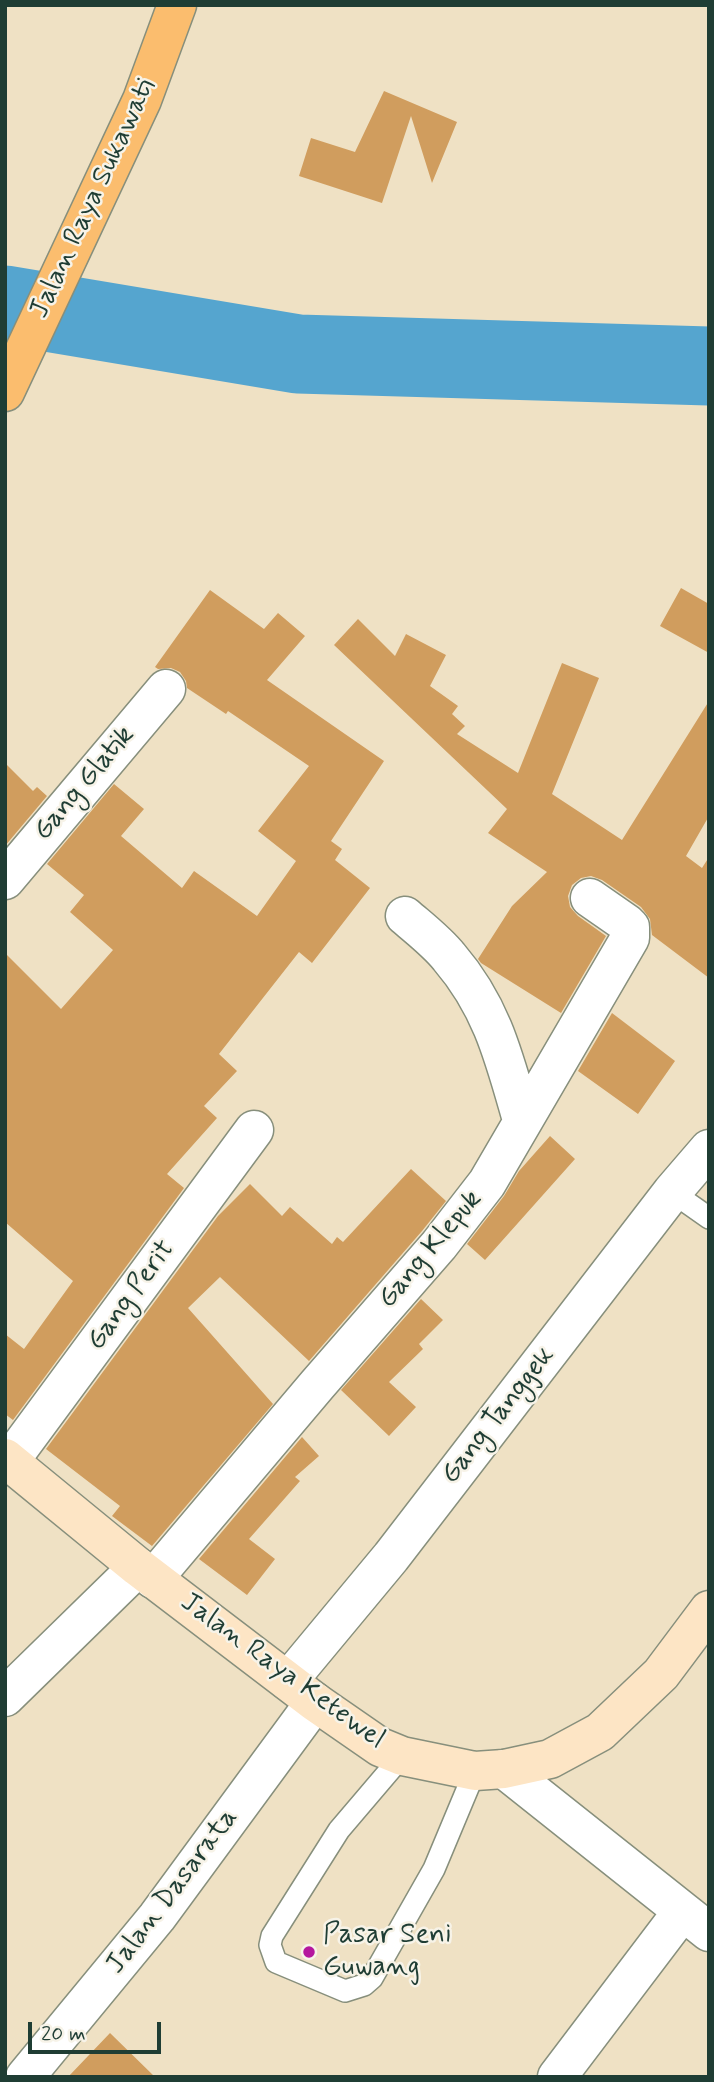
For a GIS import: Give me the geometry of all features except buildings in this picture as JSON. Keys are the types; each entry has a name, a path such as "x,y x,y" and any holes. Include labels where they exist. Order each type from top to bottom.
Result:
{"highway":[{"name":"Jalan Raya Sukawati","path":"5,391 142,100 177,5"}],"main road":[{"name":"Jalan Raya Ketewel","path":"7,1460 145,1573 301,1691 380,1747 402,1756 490,1770 550,1759 600,1732 661,1674 709,1610"}],"street":[{"name":"Gang Glatik","path":"5,880 166,689"},
{"name":"Gang Klepuk","path":"5,1696 145,1573 439,1245 487,1183 630,938 630,927 590,898"},
{"path":"405,916 448,955 476,992 494,1027 522,1119"},
{"name":"Gang Perit","path":"7,1460 254,1130"},
{"name":"Gang Tanggek","path":"301,1691 391,1558 672,1192 709,1149"},
{"name":"Jalan Dasarata","path":"25,2077 157,1917 301,1691"},
{"path":"490,1770 695,1922 557,2077"}],"lane":[{"path":"672,1192 709,1218"},
{"path":"402,1756 339,1830 272,1936 270,1945 276,1962 345,1992 364,1985 373,1978 490,1770"}],"waterway":[{"path":"5,305 298,354 709,366"}],"place":[{"name":"Pasar Seni Guwang","path":"309,1952"}]}
